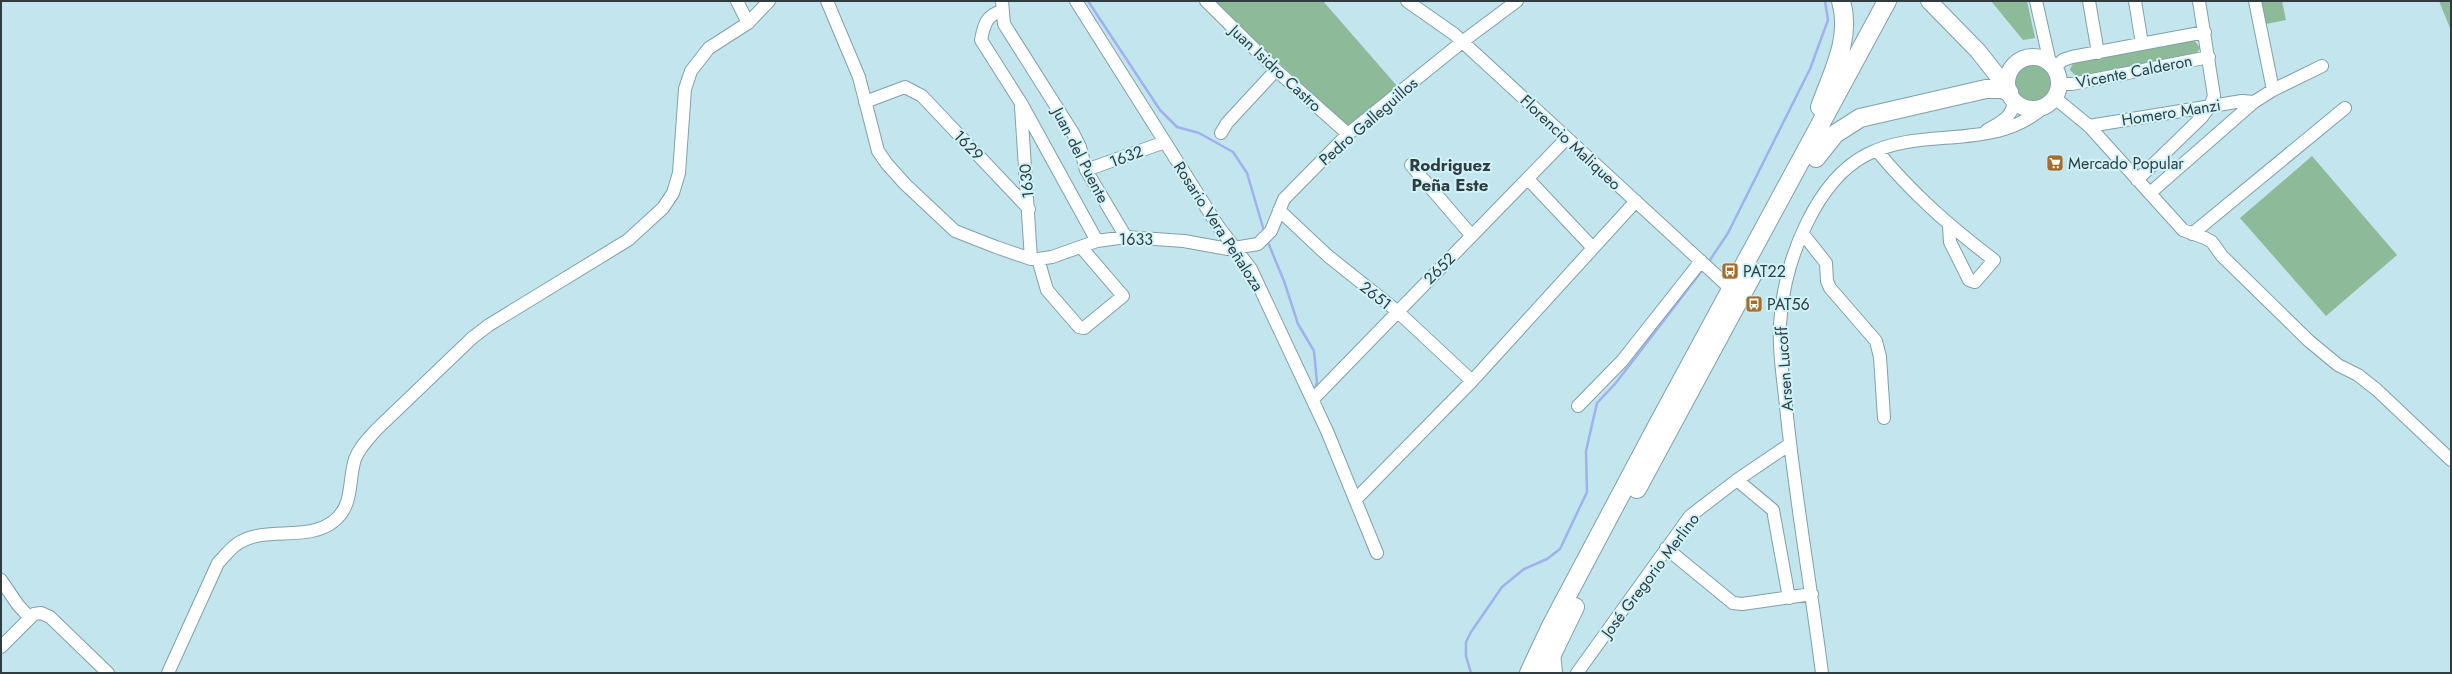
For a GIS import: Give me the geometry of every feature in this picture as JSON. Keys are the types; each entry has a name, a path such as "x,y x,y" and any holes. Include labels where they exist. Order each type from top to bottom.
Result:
{"highway":[{"path":"1797,168 1844,38 1845,21 1841,1"},
{"path":"1528,673 1580,569 1887,1"},
{"path":"1543,673 1553,649 1900,1"},
{"path":"1816,158 1835,134 1860,118 1986,89 2002,89 2010,93"}],"main road":[{"path":"1929,1 1978,51 2010,93 2028,109 2053,96 2052,65 2036,56 2020,60 2001,59 1978,51"},
{"path":"2010,93 2009,72 2020,60"}],"street":[{"path":"737,1 748,23"},
{"path":"168,673 218,563 230,550 251,538 312,531 334,521 347,506 355,458 364,443 472,338 490,325 628,240 663,208 673,193 679,173 685,89 691,71 709,48 748,23 769,1"},
{"path":"827,1 859,77 878,151 905,184 955,231 1035,259"},
{"name":"Rosario Vera Peñaloza","path":"1076,1 1218,226 1236,248 1251,270 1313,399 1377,553"},
{"name":"Juan Isidro Castro","path":"1206,1 1276,70 1348,134"},
{"name":"Florencio Maliqueo","path":"1407,1 1437,21 1462,42 1731,289"},
{"name":"Pedro Galleguillos","path":"1236,248 1258,244 1271,232 1284,198 1348,134 1462,42 1516,1"},
{"path":"2036,1 2052,65 2068,59 2098,52 2205,32"},
{"path":"2089,1 2098,52"},
{"path":"2135,1 2142,44"},
{"path":"2137,180 2193,126 2210,106 2214,96 2199,1"},
{"path":"2255,1 2273,90"},
{"name":"Juan del Puente","path":"1096,241 1021,103 981,40 986,19 1002,6 1004,24 1073,133 1080,147 1086,170 1126,237"},
{"name":"Vicente Calderon","path":"2053,96 2072,84 2209,57"},
{"path":"2150,193 2254,102 2273,90 2322,66"},
{"path":"1221,133 1227,123 1276,70"},
{"name":"1629","path":"865,102 904,87 922,96 1029,208"},
{"name":"Arsen Lucoff","path":"1977,135 2006,118 2012,110 2010,93"},
{"path":"2053,96 2088,126 2183,230 2212,242 2222,256 2309,341 2338,365 2358,375 2378,390 2451,460"},
{"name":"Arsen Lucoff","path":"1822,673 1790,444 1780,348 1781,315 1788,275 1804,234 1825,192 1838,176 1858,160 1877,150 1907,143 1977,135 2012,128 2025,123 2053,96"},
{"name":"Homero Manzi","path":"2088,126 2242,101 2254,102"},
{"name":"1630","path":"1021,103 1029,208 1035,259 1048,290 1079,327 1084,328 1123,296 1081,247"},
{"path":"2192,234 2345,108"},
{"name":"2652","path":"1313,399 1567,138"},
{"name":"1632","path":"1086,170 1165,142"},
{"path":"1877,150 1924,203 1949,226"},
{"path":"1411,165 1472,236"},
{"path":"1528,178 1593,248"},
{"path":"1354,500 1472,381 1636,201"},
{"name":"2651","path":"1279,210 1328,256 1397,311 1472,381"},
{"path":"1804,234 1826,263 1827,281 1830,288 1876,341 1880,357 1884,418"},
{"name":"1633","path":"1035,259 1052,257 1096,241 1126,237 1184,241 1228,249 1236,248"},
{"path":"1578,406 1622,361 1701,262"},
{"name":"José Gregorio Merlino","path":"1577,673 1690,516 1737,480 1790,444"},
{"path":"1737,480 1772,510 1789,598"},
{"path":"1666,548 1733,603 1742,604 1812,594"},
{"path":"1,580 18,605 30,618"},
{"path":"1,648 30,618 38,613 50,618 108,673"},
{"path":"1553,649 1556,673"}],"green space":[{"path":"1211,1 1323,1 1397,86 1348,126"},
{"path":"1991,1 2027,1 2035,38 2023,40"},
{"path":"2261,1 2282,1 2286,20 2266,24"},
{"path":"2439,1 2451,1 2451,31 2450,28"},
{"path":"2194,40 2200,48 2196,54 2077,77 2070,70 2072,65 2076,62"},
{"path":"2029,64 2037,64 2049,73 2052,83 2049,93 2043,99 2037,102 2029,102 2017,93 2014,87 2014,79 2023,67"},
{"path":"2312,156 2397,255 2326,316 2240,218"}],"waterway":[{"path":"1088,1 1160,110 1177,127 1199,133 1233,152 1247,173 1264,231"},
{"path":"1710,260 1728,233 1810,69 1828,20 1825,1"},
{"path":"1267,240 1284,281 1298,324 1314,351 1317,382 1315,390"},
{"path":"1471,673 1466,656 1466,642 1471,632 1502,587 1524,569 1547,559 1560,549 1587,492 1586,451 1597,403 1615,384 1701,272"}],"place":[{"name":"Mercado Popular","path":"2055,163"},
{"name":"PAT22","path":"1730,271"},
{"name":"PAT56","path":"1754,304"}],"district":[{"name":"Rodriguez Peña Este","path":"1450,175"}]}
